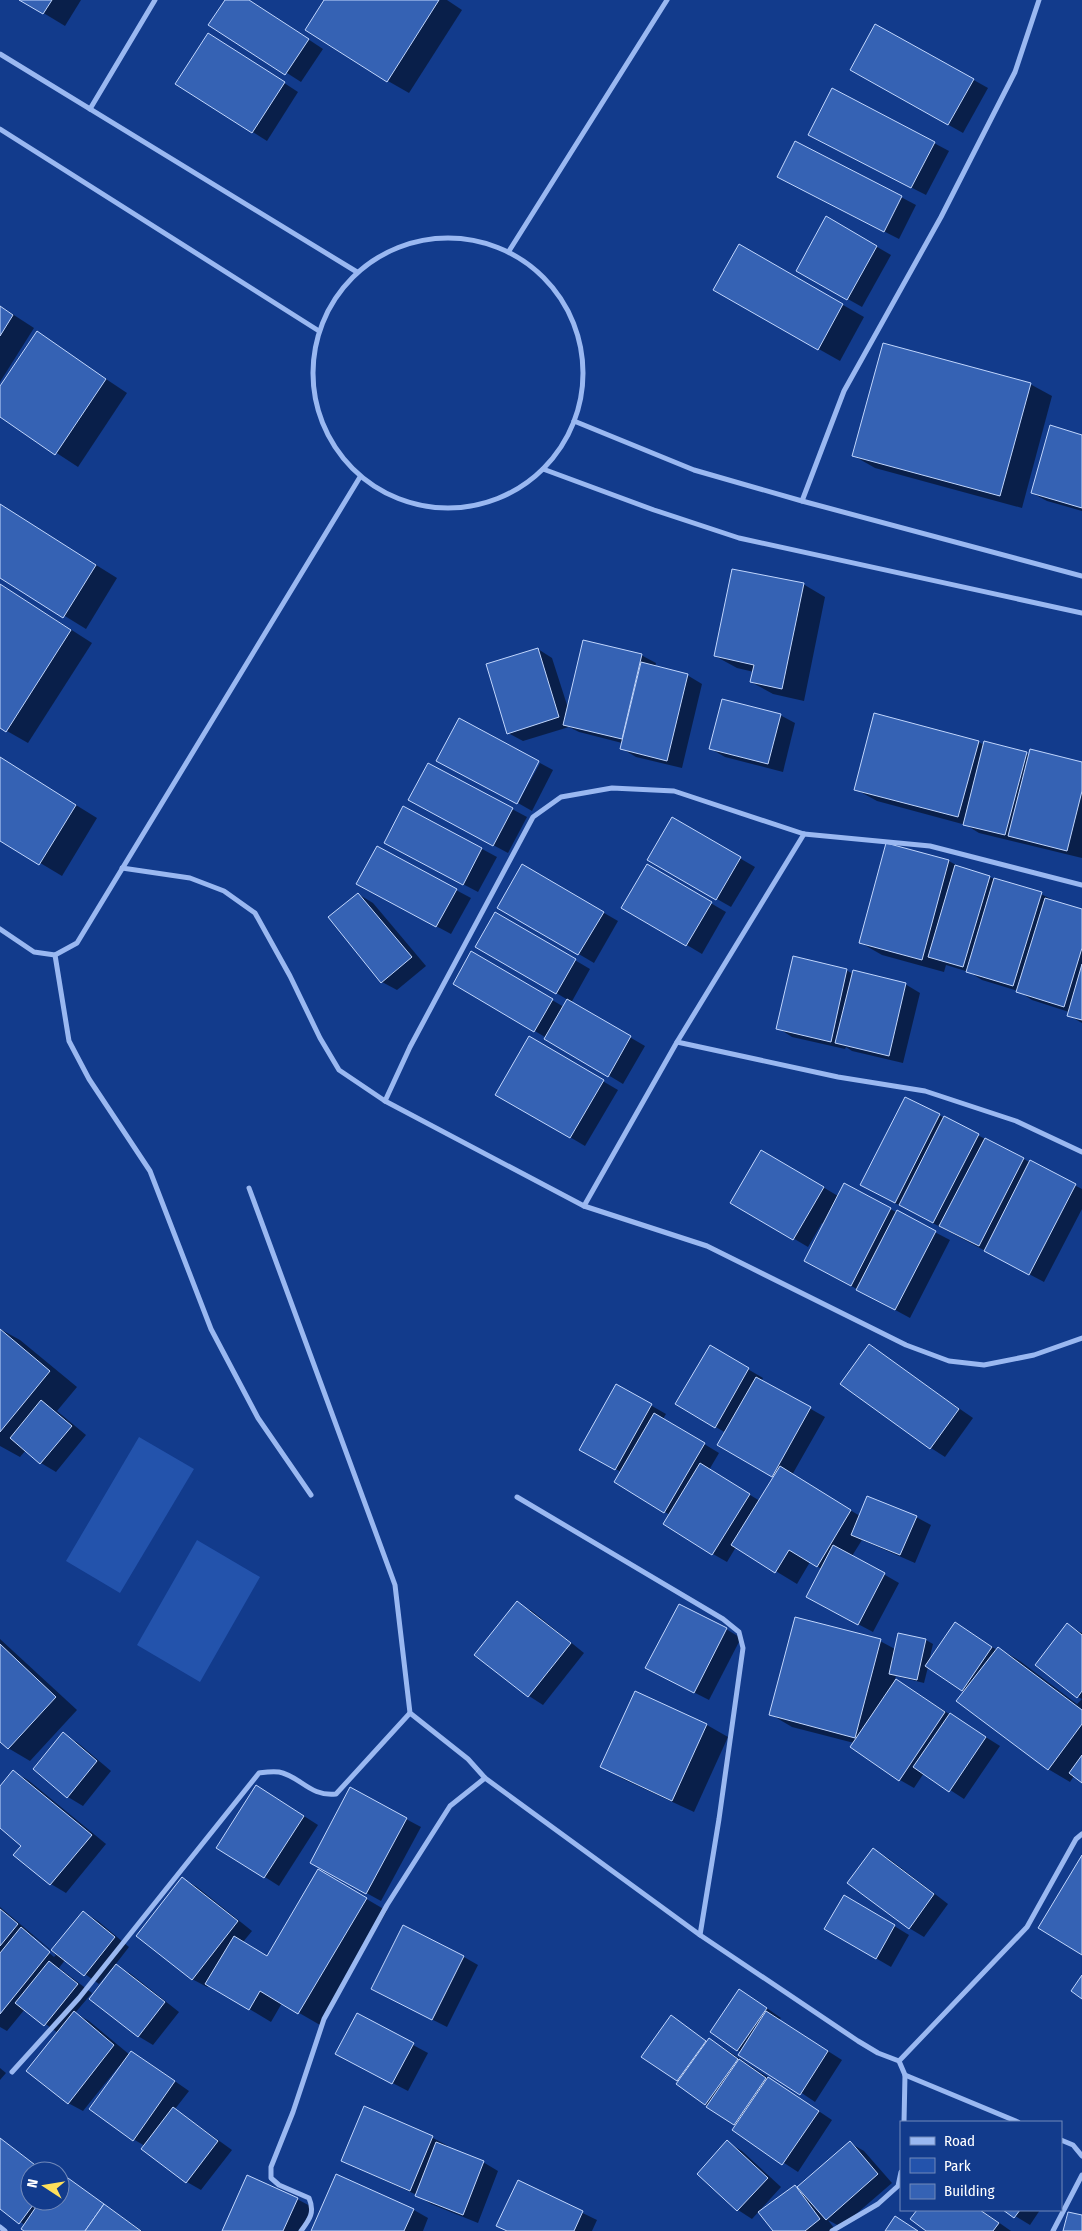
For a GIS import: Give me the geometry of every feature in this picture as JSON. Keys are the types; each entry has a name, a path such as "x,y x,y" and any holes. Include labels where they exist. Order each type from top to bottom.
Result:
{"street":[{"path":"90,109 155,0"},
{"path":"509,251 667,0"},
{"path":"802,501 844,391 941,217 1015,72 1039,0"},
{"path":"0,54 357,272"},
{"path":"0,128 319,331"},
{"path":"442,237 472,240 509,251 533,267 553,287 568,310 578,337 582,365 582,394 574,421 561,447 543,469 510,493 486,503 454,509 420,506 389,495 360,477 337,450 328,435 318,410 313,384 314,357 319,331 334,299 357,272 376,258 397,247 419,240 442,237"},
{"path":"574,421 694,470 1082,576"},
{"path":"543,469 654,510 739,538 1082,613"},
{"path":"0,929 34,952 54,955 78,943 360,477"},
{"path":"386,1101 410,1047 533,817 561,797 612,788 674,791 804,834 930,846 1082,885"},
{"path":"584,1206 677,1042 804,834"},
{"path":"122,868 190,878 224,891 255,913 290,976 320,1038 339,1070 386,1101 584,1206 707,1246 906,1345 950,1361 984,1365 1034,1355 1082,1338"},
{"path":"54,955 69,1041 88,1079 150,1171 211,1329 258,1418 310,1496"},
{"path":"677,1042 838,1077 925,1090 1016,1121 1082,1152"},
{"path":"249,1188 395,1585 410,1713 468,1760 485,1778 700,1935 858,2041 878,2053 899,2061 906,2076 904,2121"},
{"path":"516,1497 722,1619 739,1632 744,1648 700,1935"},
{"path":"12,2072 79,1998 259,1773 281,1772 314,1792 326,1795 336,1794 410,1713"},
{"path":"301,2231 312,2216 312,2205 309,2198 279,2185 272,2178 271,2167 293,2112 324,2019 387,1905 450,1806 485,1778"},
{"path":"899,2061 1026,1927 1076,1838 1082,1834"},
{"path":"906,2076 1016,2121"},
{"path":"1062,2140 1074,2146 1082,2156"},
{"path":"1053,2231 1082,2175"},
{"path":"832,2231 878,2204 898,2186 900,2177"},
{"path":"0,2227 5,2231"}],"green space":[{"path":"139,1437 194,1469 120,1593 66,1561"},
{"path":"197,1540 260,1577 200,1682 137,1645"}],"building":[{"path":"19,0 52,0 43,14"},
{"path":"225,0 249,0 309,39 285,75 208,25"},
{"path":"324,0 439,0 387,82 305,30"},
{"path":"875,24 974,79 948,125 850,70"},
{"path":"208,33 285,82 252,133 175,84"},
{"path":"832,88 935,142 911,188 808,135"},
{"path":"795,141 902,196 884,232 777,177"},
{"path":"826,216 877,246 847,300 796,271"},
{"path":"739,244 843,304 818,350 713,290"},
{"path":"0,306 13,315 0,336"},
{"path":"37,331 106,379 55,455 0,417 0,386"},
{"path":"883,343 1031,383 1000,496 852,456"},
{"path":"1050,425 1082,435 1082,508 1031,493"},
{"path":"0,504 96,565 63,618 0,578"},
{"path":"732,569 804,583 782,689 750,682 754,665 714,656"},
{"path":"0,584 71,630 6,732 0,728"},
{"path":"583,640 642,654 622,739 563,725"},
{"path":"538,648 559,717 507,734 486,664"},
{"path":"641,662 688,674 667,761 620,749"},
{"path":"722,699 781,714 768,764 709,749"},
{"path":"874,713 979,741 958,817 854,790"},
{"path":"459,718 539,761 517,804 436,761"},
{"path":"984,741 1027,752 1005,835 963,825"},
{"path":"1030,749 1082,762 1082,791 1067,851 1008,836"},
{"path":"0,757 76,805 39,865 0,841"},
{"path":"428,763 513,808 493,846 408,800"},
{"path":"403,806 482,848 463,885 384,843"},
{"path":"672,817 741,857 716,900 647,860"},
{"path":"886,843 949,860 922,960 859,943"},
{"path":"377,846 457,889 436,927 356,884"},
{"path":"522,864 604,912 578,955 497,908"},
{"path":"647,864 712,902 686,946 621,908"},
{"path":"955,865 990,876 963,967 928,957"},
{"path":"994,878 1042,892 1013,986 966,972"},
{"path":"358,893 412,957 381,983 328,917"},
{"path":"1045,898 1082,909 1082,948 1064,1007 1016,992"},
{"path":"495,912 576,959 556,994 475,947"},
{"path":"471,951 553,999 534,1032 453,984"},
{"path":"793,956 847,969 831,1042 776,1029"},
{"path":"1082,964 1082,1020 1067,1016"},
{"path":"853,970 906,983 889,1056 835,1043"},
{"path":"567,999 631,1036 608,1077 544,1039"},
{"path":"529,1036 604,1080 570,1138 495,1095"},
{"path":"905,1097 940,1114 895,1203 860,1185"},
{"path":"944,1116 979,1134 933,1223 899,1205"},
{"path":"985,1138 1024,1158 979,1246 939,1226"},
{"path":"761,1150 824,1187 793,1240 730,1203"},
{"path":"1030,1160 1076,1184 1029,1275 984,1251"},
{"path":"844,1183 891,1208 851,1286 804,1261"},
{"path":"897,1210 936,1231 895,1310 856,1290"},
{"path":"0,1329 50,1371 0,1432"},
{"path":"869,1344 959,1409 930,1449 840,1384"},
{"path":"710,1345 749,1368 715,1428 675,1404"},
{"path":"756,1377 811,1407 772,1477 717,1445"},
{"path":"616,1384 652,1404 615,1470 579,1450"},
{"path":"41,1400 72,1426 40,1464 10,1438"},
{"path":"654,1413 705,1443 664,1513 614,1482"},
{"path":"700,1463 750,1494 712,1555 663,1524"},
{"path":"780,1466 851,1510 817,1567 789,1550 775,1573 731,1545"},
{"path":"867,1496 917,1516 900,1555 851,1535"},
{"path":"833,1545 885,1573 858,1625 806,1597"},
{"path":"517,1601 571,1643 528,1697 474,1655"},
{"path":"679,1604 727,1628 694,1693 645,1668"},
{"path":"795,1617 881,1639 855,1738 769,1715"},
{"path":"955,1622 992,1647 962,1691 925,1666"},
{"path":"1067,1623 1082,1635 1082,1691 1077,1698 1035,1665"},
{"path":"898,1633 926,1639 917,1680 889,1674"},
{"path":"0,1644 56,1697 8,1749 0,1742"},
{"path":"998,1647 1082,1710 1082,1724 1048,1770 956,1701"},
{"path":"896,1679 945,1712 899,1781 850,1747"},
{"path":"635,1691 707,1724 672,1801 600,1767"},
{"path":"950,1713 986,1737 949,1792 913,1767"},
{"path":"63,1732 97,1761 67,1798 33,1769"},
{"path":"1082,1755 1082,1783 1069,1773"},
{"path":"13,1770 92,1835 50,1885 13,1855 21,1846 0,1828 0,1786"},
{"path":"256,1785 304,1816 264,1878 216,1848"},
{"path":"350,1787 407,1818 366,1894 310,1863"},
{"path":"873,1848 934,1894 909,1929 847,1883"},
{"path":"1082,1855 1082,1955 1038,1928"},
{"path":"318,1869 367,1898 298,2014 260,1991 249,2010 205,1984 234,1936 267,1956"},
{"path":"182,1877 238,1921 192,1980 136,1936"},
{"path":"844,1895 895,1925 876,1959 824,1929"},
{"path":"0,1909 18,1924 0,1946"},
{"path":"83,1911 115,1937 84,1976 51,1950"},
{"path":"403,1925 464,1956 432,2020 371,1989"},
{"path":"21,1927 50,1952 0,2014 0,1953"},
{"path":"49,1961 78,1984 44,2026 15,2003"},
{"path":"116,1964 165,2002 138,2037 89,1999"},
{"path":"1082,1975 1082,1999 1071,1991"},
{"path":"739,1989 767,2008 737,2051 710,2032"},
{"path":"74,2011 114,2045 68,2104 26,2071"},
{"path":"766,2011 828,2051 800,2095 738,2055"},
{"path":"357,2013 414,2043 392,2084 335,2054"},
{"path":"671,2015 706,2041 677,2081 641,2057"},
{"path":"709,2038 738,2059 705,2105 676,2084"},
{"path":"131,2051 175,2081 133,2141 89,2109"},
{"path":"739,2059 766,2078 734,2125 706,2107"},
{"path":"768,2077 819,2111 782,2165 732,2130"},
{"path":"364,2106 433,2136 410,2191 341,2161"},
{"path":"173,2107 218,2141 186,2183 141,2149"},
{"path":"0,2138 30,2161 20,2161 20,2211 29,2211 19,2224 0,2209"},
{"path":"727,2140 768,2178 737,2211 697,2174"},
{"path":"850,2141 878,2174 826,2220 797,2187"},
{"path":"436,2142 484,2161 463,2215 415,2196"},
{"path":"336,2174 414,2209 404,2231 311,2231"},
{"path":"247,2175 298,2198 283,2231 222,2231"},
{"path":"70,2179 104,2204 85,2231 24,2231 21,2229 33,2211 70,2211"},
{"path":"518,2180 583,2211 574,2231 507,2231 496,2226"},
{"path":"795,2185 820,2219 805,2231 773,2231 758,2212"},
{"path":"104,2204 141,2231 85,2231"},
{"path":"916,2211 981,2211 999,2223 993,2231 926,2231 910,2219"},
{"path":"1004,2211 1019,2211 1014,2218"},
{"path":"1068,2212 1082,2215 1082,2231 1063,2231"},
{"path":"895,2216 918,2231 885,2231"}]}
